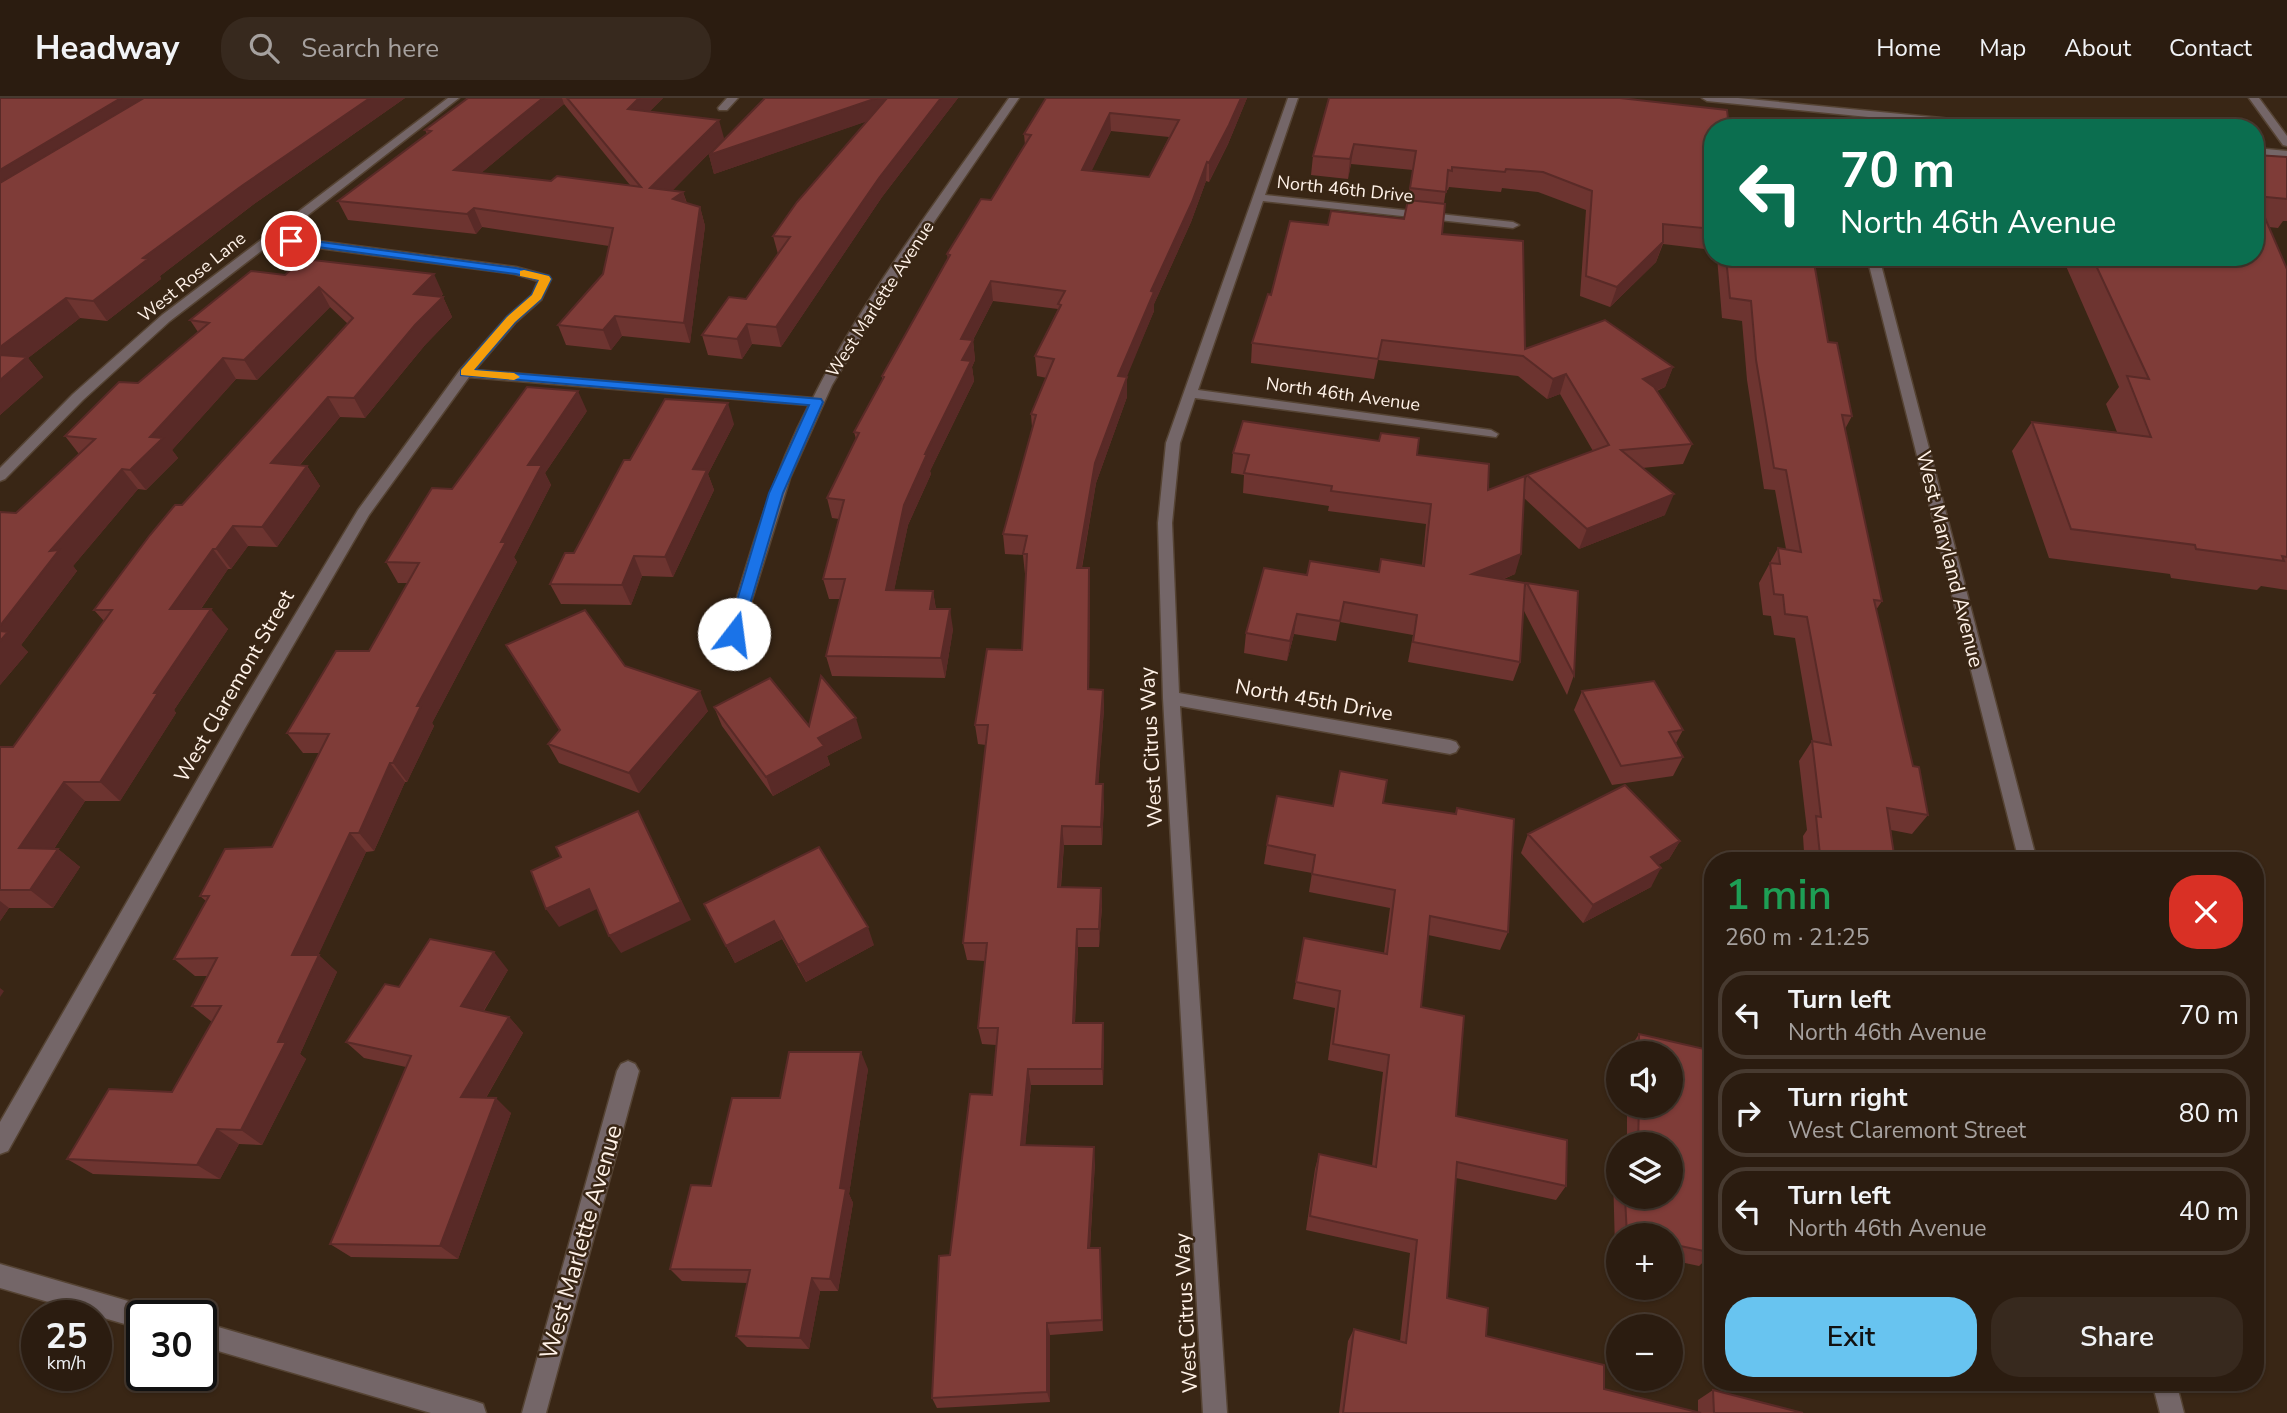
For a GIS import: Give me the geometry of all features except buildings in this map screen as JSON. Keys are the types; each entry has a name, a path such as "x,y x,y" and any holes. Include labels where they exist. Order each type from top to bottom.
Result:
{"street":[{"name":"West Rose Lane","path":"0,476 78,397 157,327 454,98"},
{"path":"723,108 733,98"},
{"name":"West Marlette Avenue","path":"734,634 776,493 816,402 855,333 1014,98"},
{"name":"West Citrus Way","path":"1214,1413 1171,698 1165,523 1173,443 1293,98"},
{"path":"1707,98 1835,115 1890,119"},
{"path":"1829,98 1835,115"},
{"path":"2254,98 2287,143"},
{"path":"2264,152 2287,154"},
{"name":"North 46th Drive","path":"1257,197 1513,225"},
{"name":"West Claremont Street","path":"0,1143 239,723 363,513 465,373 511,320 537,297 545,279 516,271 269,238"},
{"name":"West Maryland Avenue","path":"1875,266 2026,852"},
{"path":"465,373 816,402"},
{"name":"North 46th Avenue","path":"1190,393 1491,434"},
{"name":"North 45th Drive","path":"1171,698 1450,747"},
{"name":"West Marlette Avenue","path":"534,1413 628,1071"},
{"path":"0,1276 126,1312"},
{"path":"217,1339 474,1413"},
{"path":"2166,1391 2172,1413"}],"slow traffic":[{"path":"514,377 465,373 511,320 537,297 545,279 524,273"}],"route":[{"path":"291,241 516,271 545,279 537,297 511,320 465,373 816,402 790,458 763,528 734,634"}]}
